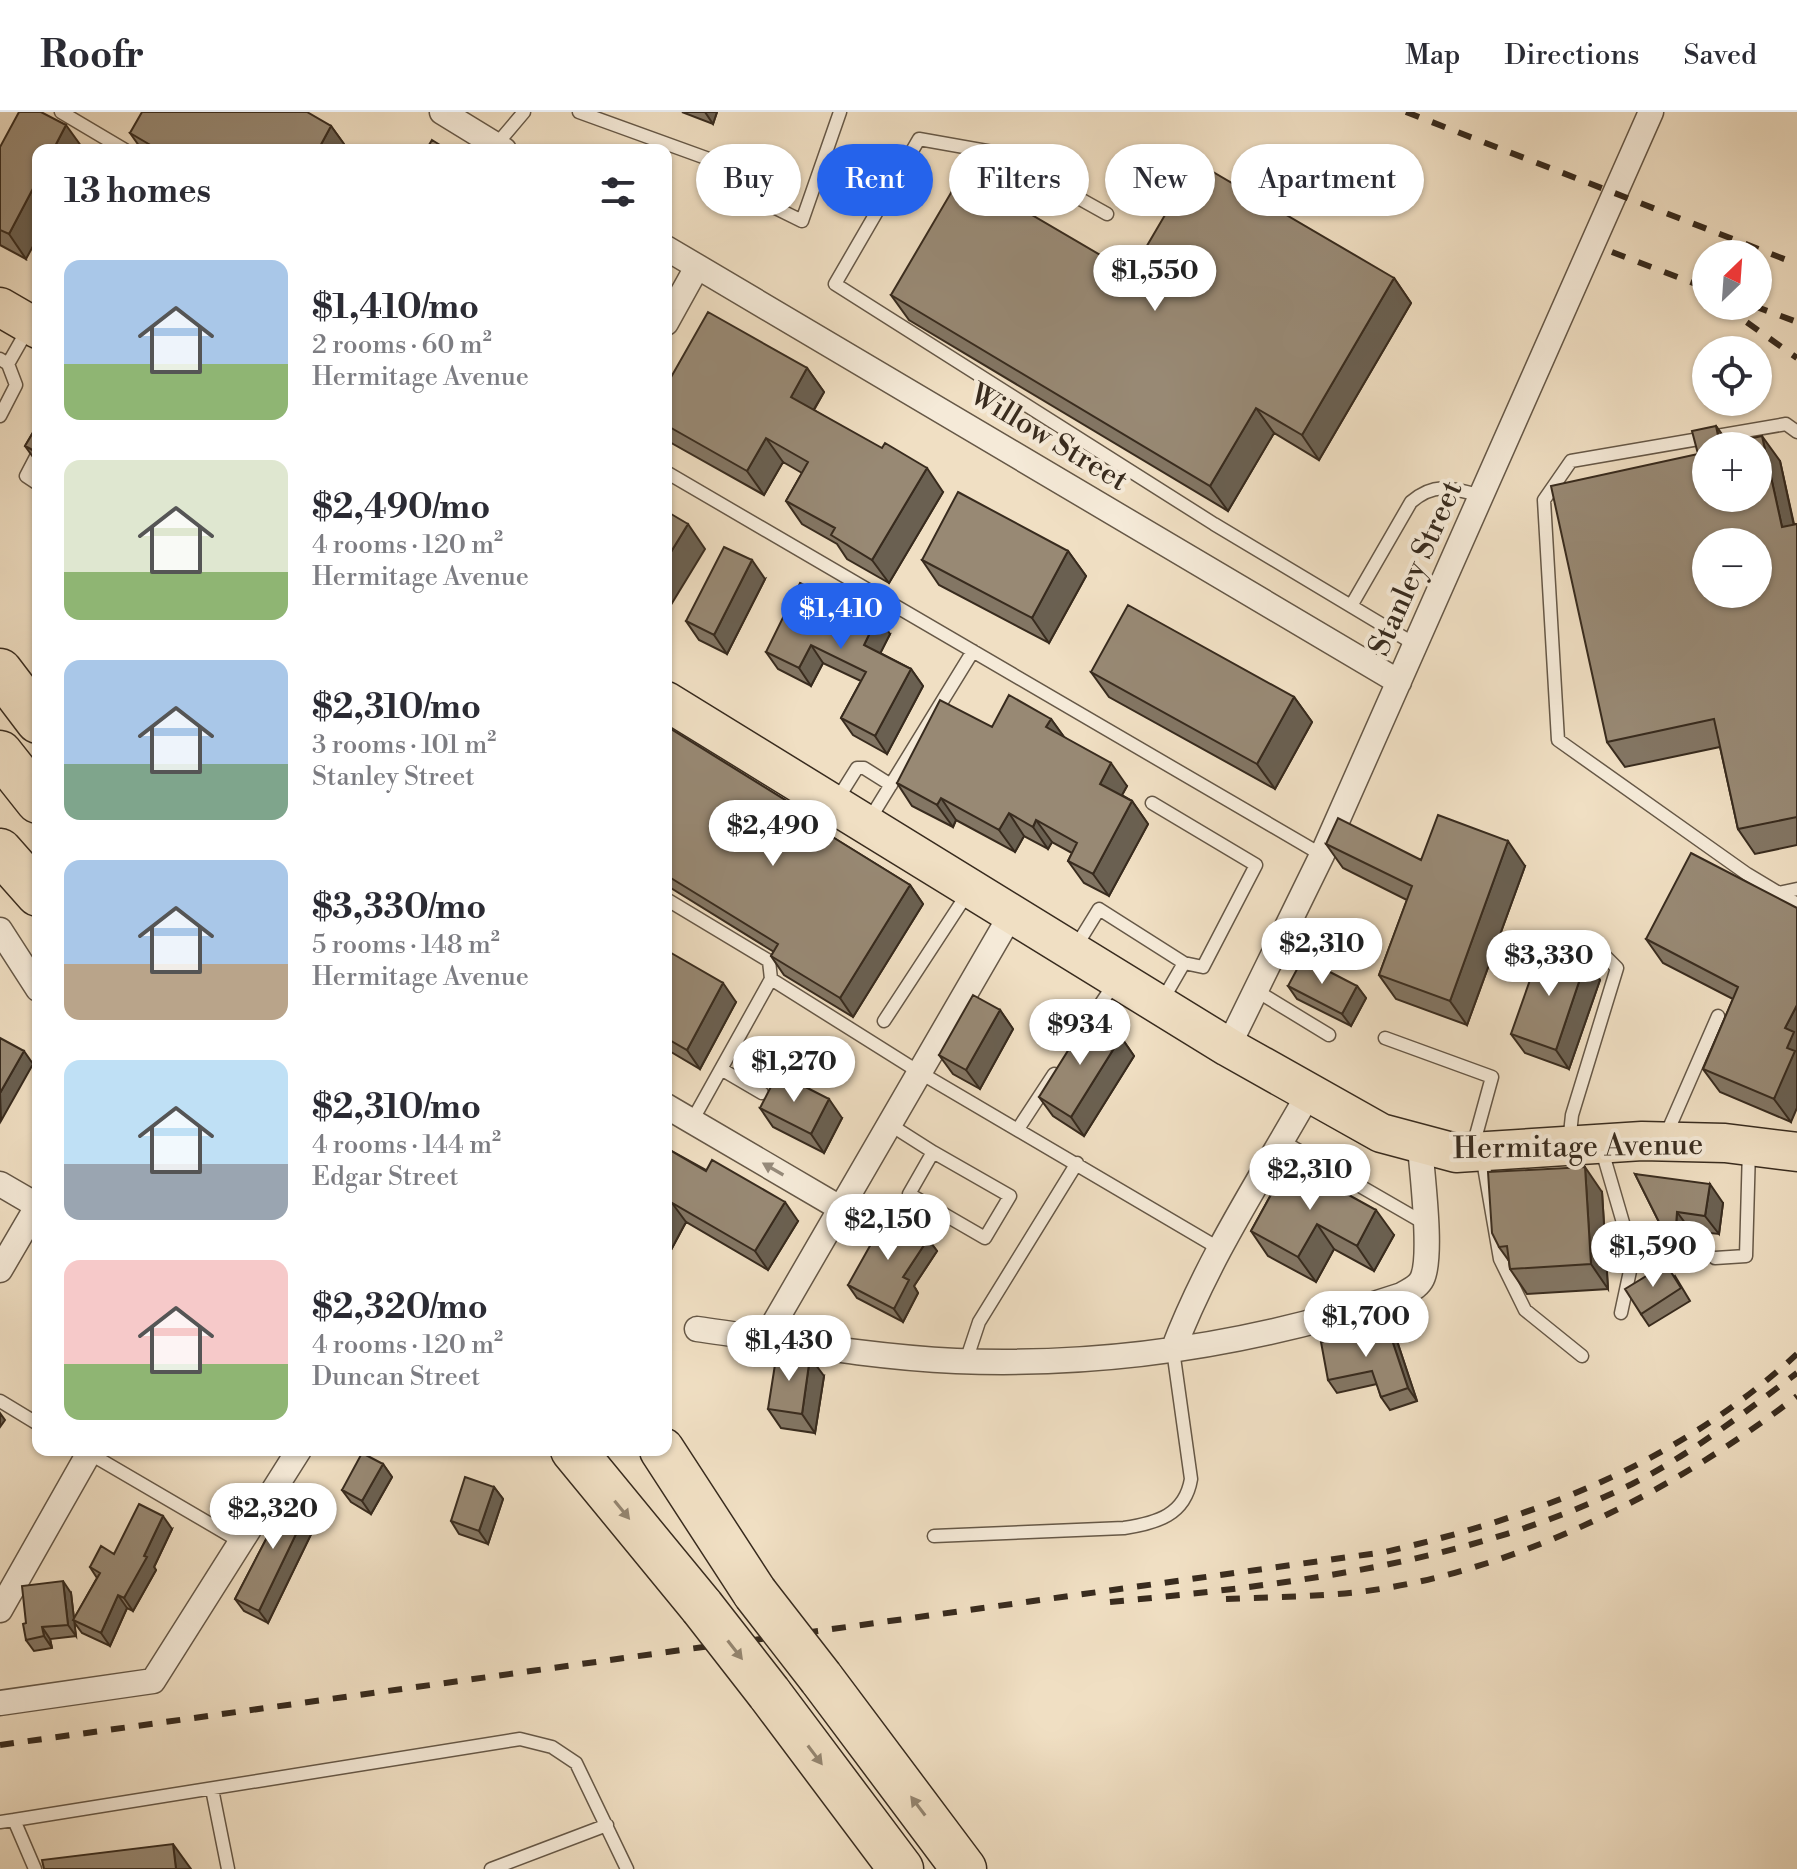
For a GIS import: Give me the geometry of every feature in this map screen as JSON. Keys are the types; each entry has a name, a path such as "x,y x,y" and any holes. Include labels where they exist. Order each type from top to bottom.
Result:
{"highway":[{"path":"0,671 32,713"},
{"path":"0,753 32,793"},
{"path":"0,851 32,887"},
{"path":"578,1456 702,1607 901,1869"},
{"path":"650,1456 725,1550"},
{"path":"666,1456 755,1593 964,1869"}],"main road":[{"name":"Hermitage Avenue","path":"672,705 1228,1047 1308,1095 1381,1133 1420,1146 1476,1152 1663,1141 1797,1152"}],"street":[{"path":"442,112 494,144"},
{"name":"Stanley Street","path":"1228,1047 1322,855 1651,112"},
{"name":"Willow Street","path":"672,252 1399,682"},
{"path":"672,312 697,267"},
{"path":"765,1339 1012,913"},
{"path":"4,940 32,980"},
{"path":"1173,1350 1187,1313 1220,1249 1308,1095"},
{"path":"672,1109 840,1208"},
{"path":"697,1329 863,1353 966,1361 1053,1361 1173,1350 1281,1332 1402,1295 1417,1286 1423,1277 1420,1146"},
{"path":"0,1184 32,1203"},
{"path":"0,1270 32,1216"},
{"path":"0,1610 83,1456"},
{"path":"0,1703 153,1681 295,1456"}],"lane":[{"path":"61,112 115,144"},
{"path":"503,144 524,112"},
{"path":"579,112 667,144"},
{"path":"672,146 706,158 753,197 802,221 840,112"},
{"path":"1105,213 998,153 919,139 835,284 1214,524 1416,645"},
{"path":"0,416 16,385 4,361 23,320"},
{"path":"1797,432 1786,424 1571,461 1544,500 1558,740 1747,874 1797,904"},
{"path":"32,464 26,476 32,480"},
{"path":"672,475 1322,855"},
{"path":"1351,606 1411,502 1426,490 1446,486 1482,496"},
{"path":"867,824 973,651"},
{"path":"834,804 857,768 864,768 891,785"},
{"path":"1073,951 1099,909 1184,963 1203,967 1256,865 1152,803"},
{"path":"884,1021 971,888"},
{"path":"1779,893 1797,889"},
{"path":"672,903 769,961 771,979 692,1121"},
{"path":"1597,948 1617,968 1572,1115 1633,1257 1621,1313"},
{"path":"1160,1005 1184,963"},
{"path":"771,979 919,1072 1220,1249"},
{"path":"1074,1044 1118,979"},
{"path":"1255,990 1329,1035"},
{"path":"1663,1141 1718,1016"},
{"path":"1385,1038 1492,1077 1476,1152 1500,1259 1525,1310 1582,1356"},
{"path":"1018,1129 1066,1056"},
{"path":"721,1069 762,1093"},
{"path":"889,1124 1010,1196 985,1238 909,1194 933,1152"},
{"path":"1282,1141 1424,1223"},
{"path":"1715,1258 1746,1256 1749,1146"},
{"path":"966,1361 979,1322 1077,1163"},
{"path":"934,1536 1124,1528 1149,1524 1179,1508 1188,1495 1191,1479 1173,1350"},
{"path":"0,1401 32,1420"},
{"path":"95,1456 241,1542"},
{"path":"0,1822 520,1739 552,1747 576,1763 627,1869"},
{"path":"212,1789 228,1869"},
{"path":"14,1820 35,1869"},
{"path":"491,1869 607,1825"}],"building":[{"path":"19,112 41,112 66,125 56,144 32,144 32,190 9,234 0,230 0,147"},
{"path":"142,112 307,112 331,126 321,144 149,144 130,133"},
{"path":"1215,173 1231,183 1231,216 1288,216 1394,278 1302,435 1256,408 1210,486 891,295 949,196 949,216 1034,216 1131,273 1164,216 1215,216"},
{"path":"708,312 807,368 791,397 882,448 885,443 927,468 872,560 831,535 835,528 786,501 808,462 766,438 747,471 672,428 672,375"},
{"path":"1716,426 1717,432 1692,432"},
{"path":"32,434 32,450 25,446"},
{"path":"1692,455 1692,512 1772,512 1772,482 1782,527 1797,524 1797,817 1738,829 1714,719 1607,742 1551,486"},
{"path":"958,492 1068,551 1032,618 922,560"},
{"path":"672,515 688,524 672,550"},
{"path":"724,547 752,560 714,635 686,621"},
{"path":"800,583 844,605 846,601 878,616 864,645 911,669 875,736 841,718 866,672 811,645 799,668 766,652"},
{"path":"1128,605 1294,697 1257,764 1091,672"},
{"path":"1009,695 1051,719 1046,727 1111,763 1100,784 1132,801 1093,874 1068,861 1077,843 1036,820 1033,827 1009,813 999,830 941,798 937,805 897,783 940,700 992,727"},
{"path":"672,730 798,808 794,813 910,885 840,998 771,956 778,944 672,879"},
{"path":"1438,815 1508,841 1450,1001 1379,975 1412,886 1326,844 1338,818 1421,860"},
{"path":"1691,853 1797,908 1797,1005 1785,1028 1794,1032 1787,1048 1795,1051 1774,1099 1703,1069 1738,987 1646,939"},
{"path":"1542,946 1586,961 1556,1050 1511,1034"},
{"path":"672,953 723,983 687,1050 672,1041"},
{"path":"1303,958 1357,986 1342,1014 1288,986"},
{"path":"973,995 1000,1010 966,1070 939,1055"},
{"path":"1089,1017 1121,1037 1071,1117 1039,1097"},
{"path":"0,1038 24,1051 0,1093"},
{"path":"778,1073 829,1099 811,1134 760,1108"},
{"path":"672,1151 706,1171 712,1160 785,1202 755,1251 672,1203"},
{"path":"1289,1162 1376,1210 1357,1246 1317,1224 1298,1257 1251,1231"},
{"path":"1585,1167 1591,1264 1510,1269 1507,1246 1499,1247 1492,1233 1488,1172"},
{"path":"1635,1174 1710,1184 1705,1216 1677,1212 1676,1226 1660,1224"},
{"path":"889,1212 928,1239 903,1277 909,1280 894,1309 848,1285"},
{"path":"1666,1264 1681,1288 1641,1314 1625,1289"},
{"path":"1387,1325 1408,1388 1381,1397 1372,1371 1328,1380 1321,1342"},
{"path":"777,1352 810,1357 802,1414 768,1409"},
{"path":"360,1456 368,1456 383,1464 362,1501 342,1490"},
{"path":"465,1477 494,1487 479,1531 451,1521"},
{"path":"280,1492 309,1507 259,1611 235,1599 275,1522 267,1518"},
{"path":"139,1504 163,1516 144,1556 147,1557 124,1598 118,1595 101,1633 73,1620 100,1573 90,1567 101,1546 114,1554"},
{"path":"63,1581 68,1625 42,1627 44,1636 26,1640 22,1586"},
{"path":"173,1844 176,1869 44,1869 42,1860"}],"railway":[{"path":"1406,112 1797,264"},
{"path":"1612,252 1692,283"},
{"path":"1772,313 1797,322"},
{"path":"1744,320 1797,358"},
{"path":"0,1745 1385,1552 1498,1521 1604,1480 1704,1426 1797,1354"},
{"path":"1110,1602 1243,1588 1377,1567 1507,1534 1570,1511 1654,1472 1717,1432 1797,1373"},
{"path":"1226,1599 1359,1592 1476,1567 1534,1547 1646,1495 1750,1431 1797,1396"}]}
